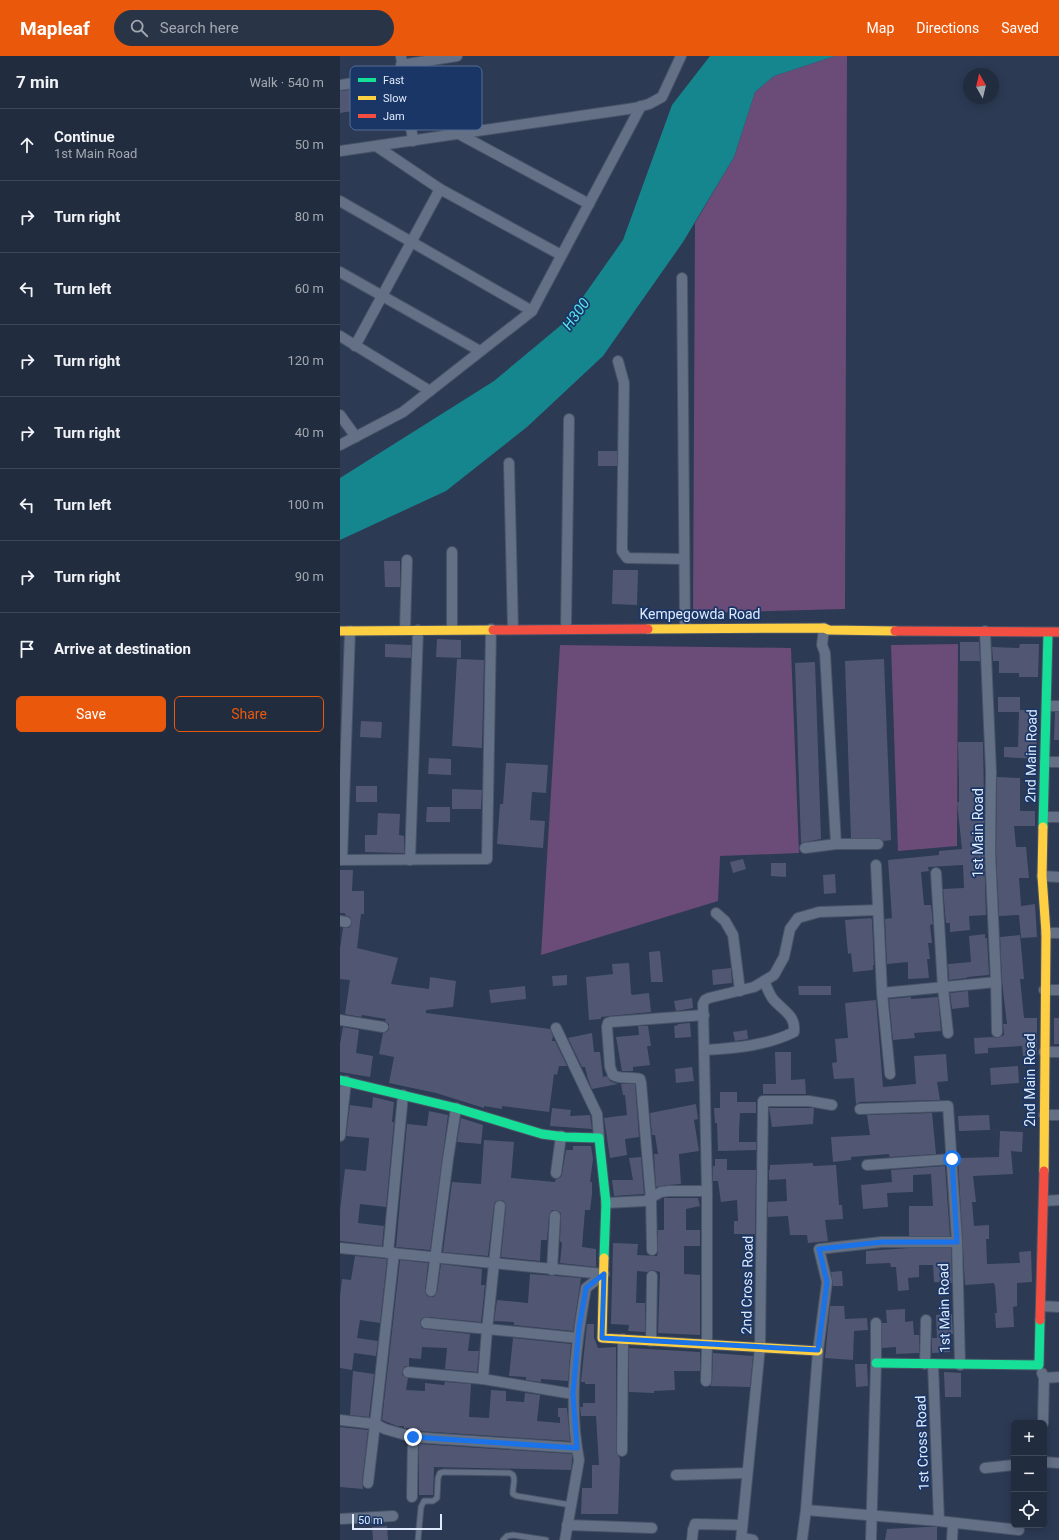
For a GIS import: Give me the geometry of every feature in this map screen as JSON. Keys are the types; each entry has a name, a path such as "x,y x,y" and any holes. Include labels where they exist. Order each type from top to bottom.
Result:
{"street":[{"path":"401,61 457,56"},
{"path":"340,151 635,108 649,104 662,97 681,56"},
{"path":"340,85 350,84"},
{"path":"340,445 403,412 532,311 641,106"},
{"path":"411,130 413,141"},
{"path":"459,134 588,204"},
{"path":"376,146 440,189 562,255"},
{"path":"355,346 440,189"},
{"path":"340,201 532,311"},
{"path":"340,272 480,351"},
{"path":"682,278 685,628"},
{"path":"340,336 430,391"},
{"path":"618,361 624,383 622,551 627,558 684,559"},
{"path":"340,415 356,437"},
{"path":"566,629 569,419"},
{"path":"510,463 513,629"},
{"path":"452,552 452,629"},
{"path":"405,630 407,560"},
{"name":"Kempegowda Road","path":"345,631 685,628 1059,632"},
{"path":"345,631 341,860 488,860 491,629"},
{"path":"826,629 828,645 825,653 836,844"},
{"path":"410,860 418,630"},
{"name":"1st Main Road","path":"985,632 992,772 990,852 997,1032"},
{"name":"2nd Main Road","path":"1039,1365 1044,1201 1044,990 1046,933 1042,876 1048,633"},
{"path":"1047,706 1059,706"},
{"path":"1045,762 1059,762"},
{"path":"1044,817 1059,817"},
{"path":"805,848 836,844 878,844"},
{"path":"876,865 882,994 890,1074"},
{"path":"936,873 943,988 948,1033"},
{"path":"1042,876 1059,876"},
{"path":"706,1381 707,1191 703,1004 705,1000 718,995 754,987 774,976 784,957 790,929 798,918 818,912 878,910"},
{"path":"716,913 725,921 734,935 740,991"},
{"path":"1046,933 1059,933"},
{"path":"705,1050 755,1045 779,1040 794,1032 795,1024 790,1015 772,998 764,982"},
{"path":"882,994 996,982"},
{"path":"1044,990 1059,990"},
{"path":"652,1250 651,1199 641,1083 640,1079 637,1078 618,1078 613,1075 610,1067 608,1023 704,1015"},
{"path":"340,1020 384,1027"},
{"path":"556,1028 597,1114 598,1138 606,1203 602,1338 818,1350"},
{"path":"1044,1052 1059,1052"},
{"path":"340,1136 343,1081 489,1116 527,1130 561,1136 598,1138"},
{"path":"368,1483 391,1253 403,1096"},
{"name":"2nd Cross Road","path":"742,1539 742,1525 760,1346 763,1101 809,1101 832,1105"},
{"name":"1st Main Road","path":"860,1109 948,1106 957,1242 960,1365"},
{"path":"431,1291 456,1108"},
{"path":"1044,1115 1059,1115"},
{"path":"556,1173 561,1136"},
{"path":"867,1165 952,1159"},
{"path":"606,1203 630,1203 645,1201 661,1192 669,1191 707,1191"},
{"path":"1044,1201 1059,1200"},
{"path":"483,1379 500,1206"},
{"path":"552,1270 555,1216"},
{"path":"802,1540 806,1510 818,1350 827,1282 819,1249 882,1242 957,1242"},
{"path":"340,1248 604,1274"},
{"path":"565,1540 579,1460 573,1394 579,1328 586,1288 604,1274"},
{"path":"651,1340 652,1276"},
{"path":"1041,1306 1059,1307"},
{"name":"1st Cross Road","path":"926,1320 939,1521"},
{"path":"426,1323 578,1338"},
{"path":"871,1540 876,1323"},
{"path":"622,1451 623,1339"},
{"path":"876,1363 1039,1365 1044,1378 1043,1420"},
{"path":"408,1372 483,1379 573,1394"},
{"path":"1044,1378 1059,1377"},
{"path":"340,1420 375,1424 385,1429 413,1437 577,1448"},
{"path":"412,1497 413,1437"},
{"path":"1047,1462 1059,1463"},
{"path":"985,1468 1011,1465"},
{"path":"676,1475 747,1473"},
{"path":"806,1510 872,1517 939,1521 1019,1530"},
{"path":"340,1518 393,1516"},
{"path":"952,1540 953,1523"},
{"path":"692,1540 695,1524 742,1525"},
{"path":"567,1525 652,1528"},
{"path":"742,1539 753,1540"}],"lane":[{"path":"418,1540 421,1507 424,1501 434,1501 437,1498 438,1478 440,1473 444,1472 510,1473 515,1479 513,1494 571,1506"},
{"path":"503,1540 507,1536 513,1535 546,1540"}],"shaded area":[{"path":"835,56 847,56 845,609 693,613 695,223 734,157 755,92 774,76"},
{"path":"958,644 957,846 898,851 891,645"},
{"path":"560,645 791,648 799,853 720,856 718,901 541,955"}],"water":[{"name":"H300","path":"710,56 835,56 774,76 755,92 734,157 683,242 603,356 527,427 446,491 340,540 340,478 494,381 566,321 623,240 672,105"}],"building":[{"path":"350,90 350,111 340,113 340,91"},
{"path":"598,451 617,451 617,466 598,466"},
{"path":"384,561 400,561 400,587 385,587"},
{"path":"613,570 638,570 637,605 612,604"},
{"path":"437,639 461,640 461,658 436,657"},
{"path":"960,642 979,642 980,661 960,661"},
{"path":"385,644 411,645 411,658 385,657"},
{"path":"1020,644 1039,644 1038,677 1019,677 1019,673 999,673 999,661 993,661 992,647 1019,648"},
{"path":"457,659 484,660 482,748 452,746"},
{"path":"884,659 891,840 884,841 878,838 851,838 845,661"},
{"path":"815,662 821,839 801,843 795,663"},
{"path":"998,697 1020,697 1020,710 1038,710 1036,759 1004,757 1004,747 1018,747 1019,712 998,712"},
{"path":"1055,712 1059,712 1059,740 1054,740"},
{"path":"361,721 382,722 381,738 360,737"},
{"path":"958,742 983,742 984,799 978,799 979,820 984,819 986,915 969,916 970,930 950,932 950,923 946,923 943,889 964,888 963,865 928,867 929,871 921,872 924,905 931,905 933,924 930,925 932,943 928,943 930,959 927,959 929,978 908,979 908,962 887,964 885,919 892,918 888,860 939,855 939,851 962,849 957,802 959,802"},
{"path":"429,758 451,759 451,775 428,774"},
{"path":"506,763 548,765 546,793 532,792 530,820 545,821 543,848 497,844 500,804 503,804"},
{"path":"997,777 1020,778 1020,811 1035,811 1035,826 1014,826 1016,847 1026,847 1029,878 1019,878 1021,906 1035,904 1037,937 1021,938 1019,915 999,916 996,852"},
{"path":"356,786 377,786 377,802 356,802"},
{"path":"452,789 482,790 481,809 452,809"},
{"path":"427,807 450,807 450,822 426,822"},
{"path":"378,813 400,814 399,835 404,836 404,853 365,852 365,835 377,835"},
{"path":"743,859 746,869 733,873 730,862"},
{"path":"771,863 786,863 786,877 771,876"},
{"path":"340,870 353,870 352,891 364,891 364,914 361,914 357,948 398,958 391,984 429,989 430,977 456,981 453,1007 426,1010 426,1013 550,1029 553,1036 552,1041 555,1041 567,1066 559,1066 557,1075 554,1074 549,1112 502,1106 502,1109 484,1106 484,1108 436,1093 389,1083 394,1057 379,1054 383,1033 388,1031 389,1028 389,1024 385,1021 386,1019 345,1014 350,980 340,979 340,948 343,928 349,928 352,923 350,917 345,915 345,913 340,913"},
{"path":"835,874 836,893 824,894 823,875"},
{"path":"871,918 873,970 853,972 851,953 848,954 845,920"},
{"path":"985,934 985,938 987,938 989,975 949,980 948,964 971,962 969,936"},
{"path":"1020,935 1024,979 1020,979 1024,1018 1037,1018 1037,1055 1023,1056 1022,1046 988,1048 988,1053 975,1054 974,1038 998,1038 1004,1035 1003,1024 1007,1024 1002,982 1000,937"},
{"path":"660,951 663,982 651,982 649,952"},
{"path":"629,963 631,993 632,995 649,993 651,1012 601,1017 601,1019 589,1020 586,977 613,974 612,964"},
{"path":"731,968 732,983 713,985 712,970"},
{"path":"567,975 567,985 553,986 552,976"},
{"path":"525,986 526,999 491,1003 489,990"},
{"path":"798,986 831,986 831,995 799,995"},
{"path":"968,991 969,1007 952,1009 950,993"},
{"path":"911,997 911,999 938,997 941,1031 914,1033 915,1038 893,1040 889,999"},
{"path":"692,998 693,1008 676,1011 674,1001"},
{"path":"876,1000 883,1087 916,1084 914,1056 946,1054 948,1081 937,1082 940,1100 860,1102 856,1104 854,1078 834,1079 832,1063 837,1062 835,1039 848,1038 845,1003"},
{"path":"1054,1018 1059,1018 1059,1044 1054,1044"},
{"path":"690,1023 691,1037 675,1038 674,1026 678,1024"},
{"path":"638,1026 648,1026 651,1046 647,1046 650,1065 633,1067 633,1071 622,1071 616,1037 639,1035"},
{"path":"343,1027 359,1030 356,1053 373,1056 370,1077 340,1072 340,1044"},
{"path":"747,1030 748,1039 735,1041 733,1032"},
{"path":"592,1033 594,1052 600,1052 603,1077 607,1076 610,1081 618,1084 592,1089 585,1067 582,1067 568,1038"},
{"path":"775,1052 791,1052 791,1080 805,1079 806,1094 763,1094 763,1084 776,1084"},
{"path":"1018,1066 1019,1083 991,1085 990,1068"},
{"path":"692,1067 694,1081 676,1083 675,1069"},
{"path":"621,1084 635,1084 639,1137 625,1139 627,1155 610,1158 604,1118 627,1115 625,1095 623,1095"},
{"path":"720,1092 737,1092 737,1102 756,1102 756,1113 740,1113 739,1142 756,1142 756,1150 718,1151 717,1123 715,1123 714,1108 720,1108"},
{"path":"373,1097 394,1102 392,1122 394,1122 386,1207 360,1204 358,1223 384,1226 382,1246 340,1241 340,1210 345,1169 366,1171 369,1140 369,1138 346,1136 350,1105 372,1108"},
{"path":"696,1104 698,1119 694,1120 699,1151 679,1154 681,1184 656,1187 654,1154 658,1154 655,1135 652,1135 650,1113"},
{"path":"552,1108 571,1110 570,1116 590,1115 592,1129 550,1126"},
{"path":"769,1108 814,1108 813,1124 772,1127"},
{"path":"429,1111 448,1115 430,1250 396,1247 407,1124 427,1126"},
{"path":"932,1113 936,1154 891,1157 889,1154 851,1157 851,1160 833,1162 831,1137 870,1135 867,1115"},
{"path":"989,1115 990,1130 959,1131 958,1116"},
{"path":"461,1118 483,1125 481,1144 457,1142"},
{"path":"1000,1131 1023,1132 1022,1152 1011,1151 1013,1174 973,1176 976,1202 972,1202 974,1226 989,1225 989,1239 986,1239 987,1264 1020,1263 1019,1252 1031,1251 1032,1282 1017,1283 1017,1306 1013,1307 1014,1327 996,1328 995,1313 997,1313 994,1283 965,1285 958,1158 999,1157"},
{"path":"484,1140 514,1142 511,1178 555,1182 556,1179 561,1177 566,1150 573,1150 573,1146 591,1146 593,1159 590,1182 592,1182 592,1194 590,1210 585,1210 582,1247 596,1249 596,1267 560,1263 562,1243 560,1241 561,1213 556,1210 552,1210 549,1215 547,1240 541,1240 540,1261 501,1257 506,1207 504,1201 500,1200 495,1202 494,1205 488,1256 443,1252 452,1182 481,1184"},
{"path":"641,1157 644,1194 614,1196 612,1180 633,1180 629,1158"},
{"path":"715,1159 727,1159 727,1170 756,1170 755,1234 734,1234 734,1221 738,1221 737,1200 721,1202 718,1181 713,1181 713,1166 715,1166"},
{"path":"813,1163 813,1166 836,1165 839,1205 842,1205 843,1219 825,1220 828,1241 808,1243 807,1235 790,1235 788,1216 768,1217 768,1202 787,1201 786,1179 769,1180 769,1170 770,1165"},
{"path":"945,1166 950,1236 909,1236 909,1206 933,1206 931,1174 913,1175 913,1192 887,1193 888,1207 863,1209 861,1185 892,1182 891,1170"},
{"path":"664,1198 698,1198 700,1206 686,1209 686,1230 700,1230 700,1246 684,1246 684,1274 700,1275 700,1335 658,1333 660,1272 652,1270 647,1272 637,1271 636,1303 645,1303 645,1332 628,1331 629,1325 611,1324 613,1243 638,1244 637,1255 657,1256 658,1230 664,1230"},
{"path":"909,1248 951,1248 952,1283 934,1282 933,1265 919,1265 919,1277 908,1278 909,1290 898,1291 896,1267 891,1267 890,1263 866,1264 866,1251"},
{"path":"355,1256 387,1259 380,1323 360,1320 357,1338 378,1341 376,1356 354,1353 352,1370 340,1368 340,1296 342,1279 351,1280"},
{"path":"400,1260 428,1263 425,1291 427,1296 430,1297 434,1297 437,1292 441,1264 482,1269 481,1285 485,1285 481,1322 427,1317 421,1319 420,1323 422,1328 425,1329 470,1334 468,1351 479,1351 477,1372 445,1369 447,1348 422,1347 421,1359 409,1358 409,1366 405,1366 402,1371 402,1375 408,1378 406,1390 425,1391 425,1383 444,1385 445,1382 471,1384 469,1417 489,1418 491,1390 506,1391 506,1401 524,1402 525,1393 540,1395 537,1421 560,1423 558,1408 567,1408 570,1441 418,1431 419,1429 404,1428 404,1426 397,1426 382,1420"},
{"path":"842,1271 843,1286 833,1286 831,1272"},
{"path":"530,1274 581,1278 573,1331 514,1325 514,1322 494,1321 497,1300 528,1303"},
{"path":"830,1306 844,1306 845,1319 867,1318 868,1330 854,1331 853,1360 825,1358"},
{"path":"905,1309 905,1322 913,1321 914,1335 919,1335 919,1353 896,1354 896,1347 882,1348 882,1323 887,1323 886,1310"},
{"path":"952,1314 953,1334 950,1334 950,1352 932,1353 932,1338 937,1338 936,1315"},
{"path":"587,1324 594,1324 594,1338 598,1348 616,1347 616,1451 620,1459 618,1514 581,1514 582,1488 592,1488 592,1465 599,1465 596,1416 581,1416 580,1407 583,1407 583,1403 595,1403 595,1384 585,1384 585,1382 581,1382"},
{"path":"513,1338 571,1344 568,1381 541,1379 541,1382 526,1380 526,1377 509,1376"},
{"path":"629,1348 700,1352 700,1371 674,1371 675,1390 654,1391 654,1393 629,1392"},
{"path":"713,1353 753,1356 750,1387 710,1386 712,1381"},
{"path":"855,1364 867,1364 868,1386 856,1387"},
{"path":"353,1371 374,1374 369,1417 350,1415"},
{"path":"944,1372 961,1373 961,1397 945,1397"},
{"path":"340,1427 368,1430 362,1482 363,1489 340,1487"},
{"path":"419,1444 572,1454 571,1470 434,1467 433,1495 419,1495"},
{"path":"387,1526 388,1540 373,1540 372,1527"},
{"path":"937,1527 937,1540 885,1540 887,1529"}],"traffic: fast":[{"path":"1043,827 1048,633"},
{"path":"340,1080 456,1108 542,1134 565,1137 599,1138 606,1203 604,1258"},
{"path":"876,1363 1039,1365 1040,1320"}],"traffic: slow":[{"path":"648,629 824,628 829,630 895,631"},
{"path":"340,631 493,630"},
{"path":"1043,827 1042,876 1046,933 1044,1171"},
{"path":"604,1258 602,1338 818,1351"}],"traffic: jam":[{"path":"493,630 648,629"},
{"path":"895,631 1059,632"},
{"path":"1040,1320 1044,1171"}],"route":[{"path":"413,1437 577,1448 573,1394 579,1328 586,1288 604,1274 602,1338 818,1350 827,1282 819,1249 882,1242 957,1242 952,1159"}]}
